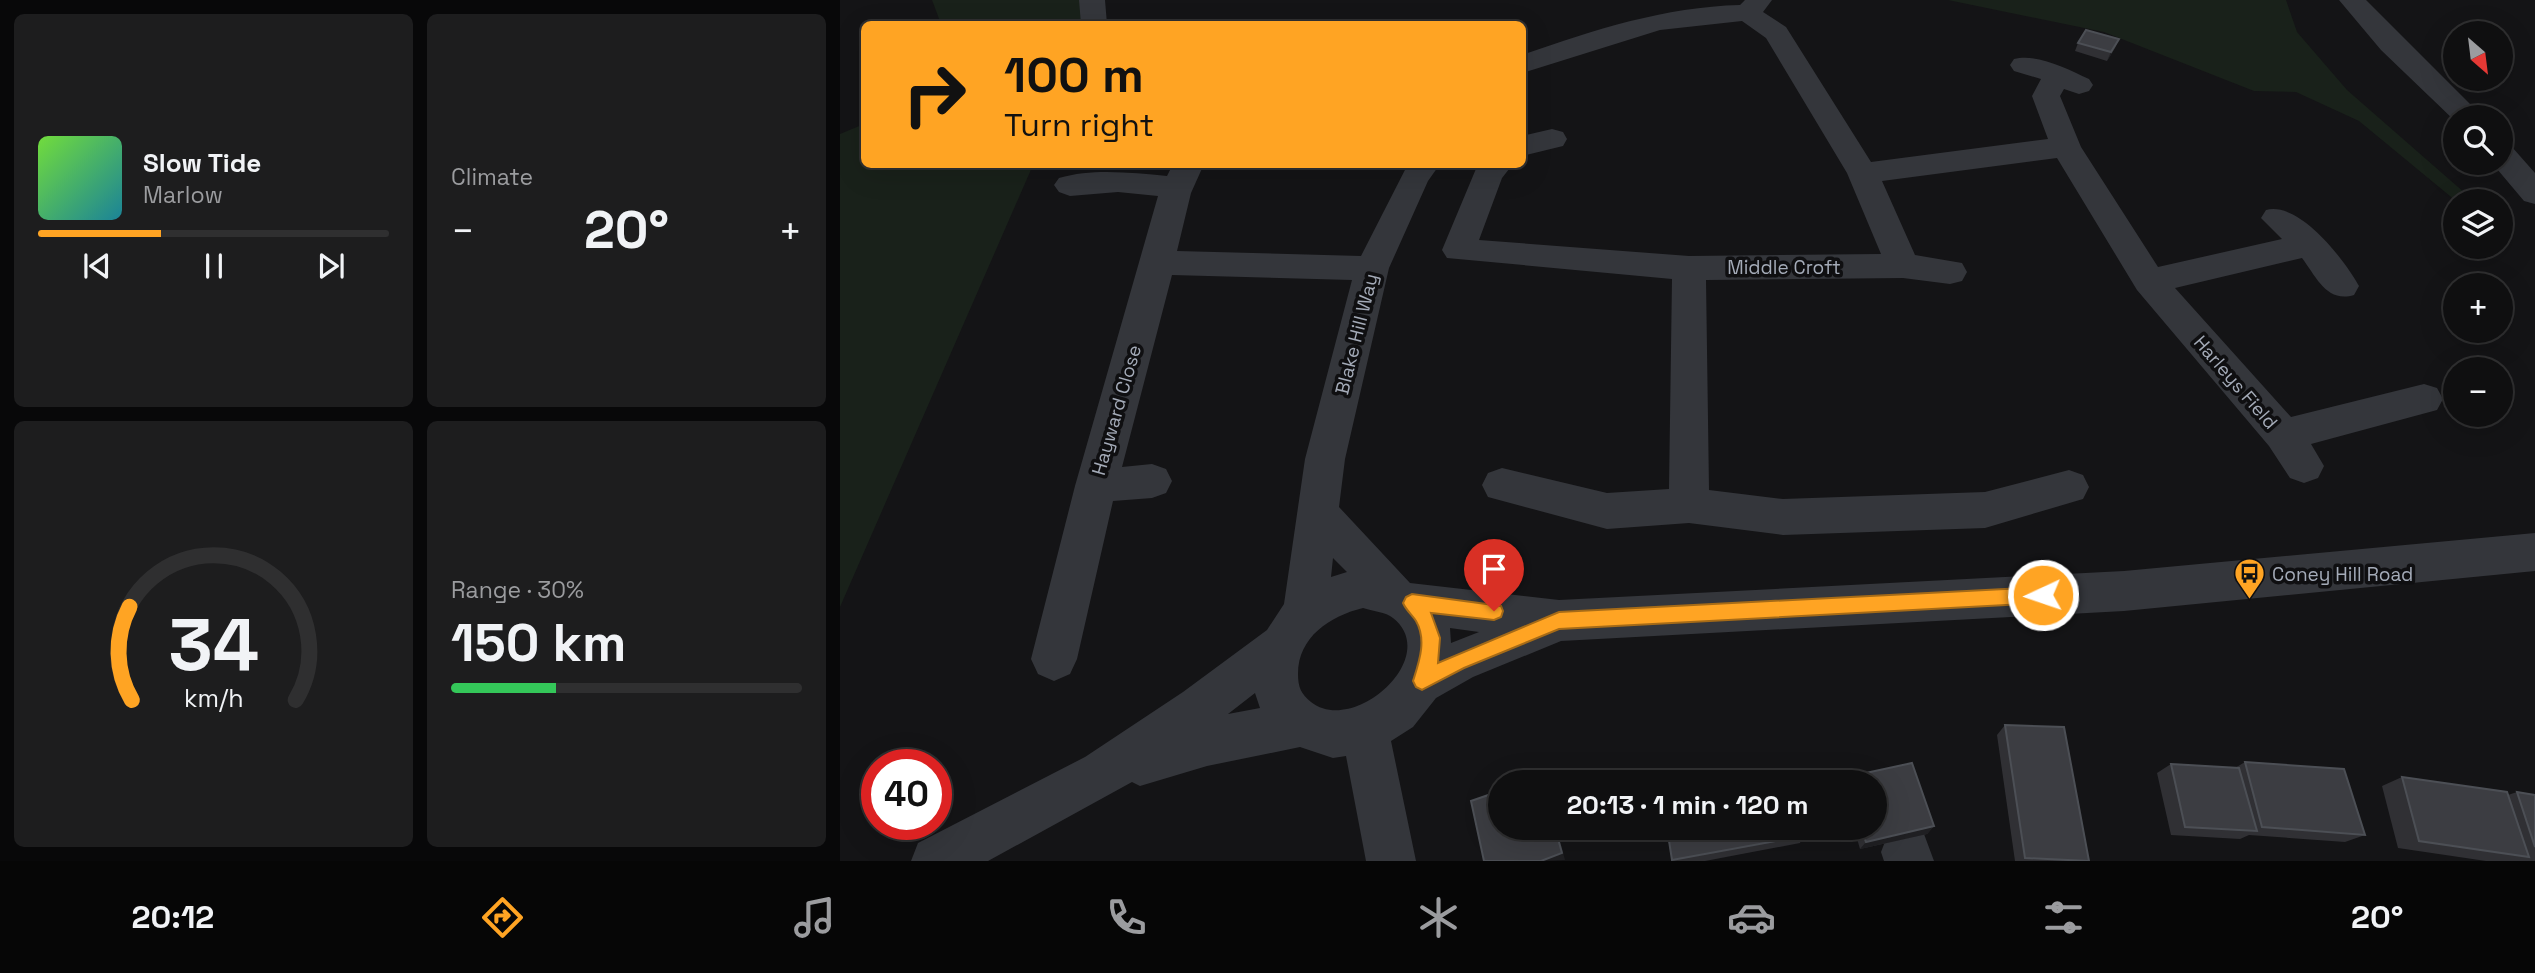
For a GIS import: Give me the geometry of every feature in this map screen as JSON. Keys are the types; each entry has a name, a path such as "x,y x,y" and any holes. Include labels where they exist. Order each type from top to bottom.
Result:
{"street":[{"path":"2352,0 2392,44 2456,105"},
{"path":"1526,64 1629,27 1704,12 1753,7 1776,33 1863,173 1903,266"},
{"name":"Harleys Field","path":"2024,65 2068,80 2046,96 2066,147 2149,281 2293,451 2424,399"},
{"path":"1526,145 1552,139"},
{"path":"1863,173 2066,147"},
{"path":"2513,167 2535,192"},
{"name":"Blake Hill Way","path":"1293,629 1320,515 1325,459 1371,268 1413,178 1422,168"},
{"name":"Middle Croft","path":"1494,168 1488,173 1449,259 1689,268 1903,266 1950,272"},
{"path":"1070,186 1182,176"},
{"name":"Hayward Close","path":"1054,659 1095,486 1182,176"},
{"path":"2277,218 2311,245 2342,286"},
{"path":"2149,281 2311,245"},
{"path":"1158,262 1371,268"},
{"path":"1689,268 1689,505"},
{"path":"1095,486 1152,481"},
{"path":"1502,485 1606,511 1689,505 1783,517 1985,510 2069,487"},
{"path":"1293,629 1275,668 1276,690 1284,709 1299,723 1322,733 1365,730 1401,708 1422,681 1430,659 1430,638 1424,618 1320,515"},
{"path":"936,861 1101,774 1199,708 1333,595 1363,588 1402,597 1559,621 2124,591 2535,552"},
{"path":"1422,681 1457,662 1559,621"},
{"path":"1101,774 1207,742 1299,723"},
{"path":"1365,730 1391,861"}],"shaded area":[{"path":"932,0 1092,0 1088,21 940,21"},
{"path":"1948,0 2286,0 2297,32 2347,90 2460,189 2443,190 2359,121 2296,92 2254,91 2104,32"},
{"path":"861,125 861,168 1032,168 840,607 840,134"}],"building":[{"path":"2086,30 2119,39 2111,52 2078,43"},
{"path":"2005,725 2064,727 2089,861 2025,858"},
{"path":"2245,762 2344,769 2365,835 2262,827"},
{"path":"1912,763 1934,826 1887,837 1887,770 1880,770"},
{"path":"2171,764 2239,768 2257,831 2185,827"},
{"path":"2402,777 2507,792 2529,857 2419,841"},
{"path":"2517,792 2535,795 2535,847"},
{"path":"1488,795 1488,840 1558,840 1562,853 1541,861 1484,861 1471,801"},
{"path":"1669,840 1781,840 1672,860"}],"place":[{"name":"Coney Hill Road","path":"2249,601"}],"route":[{"path":"1494,611 1412,603 1424,618 1430,638 1430,659 1422,681 1457,662 1559,621 2043,595"}]}
